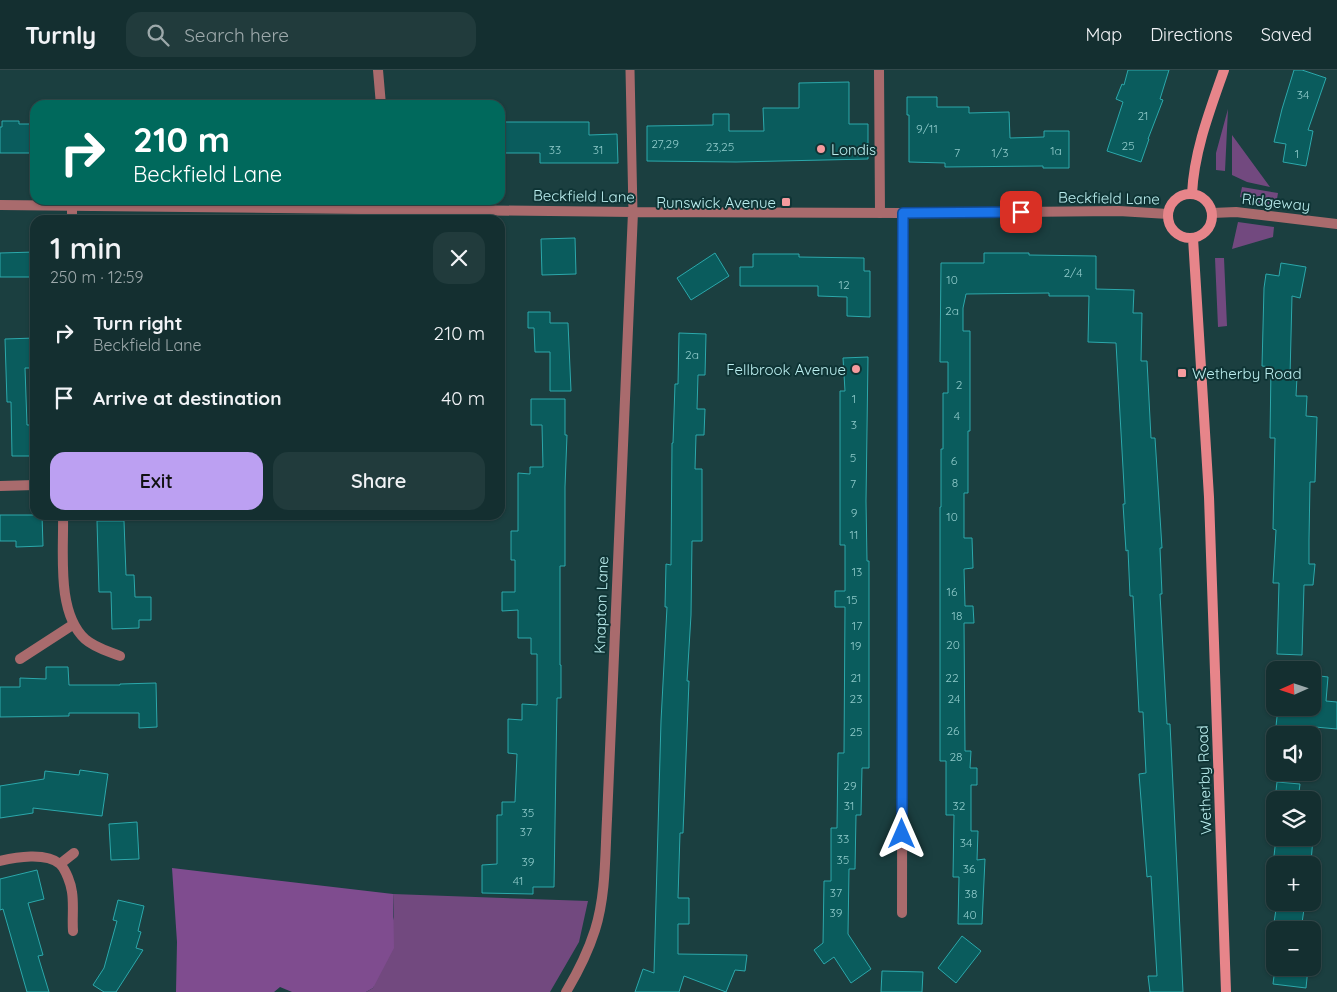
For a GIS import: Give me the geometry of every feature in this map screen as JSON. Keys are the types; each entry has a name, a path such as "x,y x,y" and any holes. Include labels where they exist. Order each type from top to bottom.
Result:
{"main road":[{"path":"1192,194 1193,175 1199,144 1224,70"},
{"path":"1192,194 1203,198 1211,207 1212,220 1206,232 1193,238 1185,238 1178,235 1172,229 1168,214 1173,202 1178,197 1192,194"},
{"name":"Wetherby Road","path":"1193,238 1209,497 1226,992"}],"street":[{"path":"378,70 381,100"},
{"path":"879,70 880,213"},
{"name":"Beckfield Lane","path":"0,205 231,205"},
{"name":"Beckfield Lane","path":"420,205 633,212 903,213 1119,211 1168,214"},
{"path":"72,206 72,215"},
{"name":"Knapton Lane","path":"566,992 580,969 596,928 603,875 633,212"},
{"name":"Ridgeway","path":"1212,213 1236,212 1337,224"},
{"path":"902,913 903,213"},
{"path":"0,486 30,485"},
{"path":"63,520 64,593 74,624 85,639 101,649 120,656"},
{"path":"20,659 74,624"},
{"path":"60,864 74,853"},
{"path":"0,861 16,857 36,856 50,859 60,864 68,878 72,892 72,931"}],"lane":[{"path":"630,70 633,212"}],"shaded area":[{"path":"1228,109 1225,171 1216,170 1216,153"},
{"path":"1232,135 1270,187 1247,182 1232,175"},
{"path":"1242,187 1278,193 1276,205 1255,202 1240,197"},
{"path":"1238,222 1274,227 1273,237 1232,249"},
{"path":"1215,258 1224,258 1227,326 1218,327"},
{"path":"172,868 393,894 394,948 373,988 366,992 292,992 280,987 274,992 176,992 177,942"},
{"path":"393,894 588,901 579,942 550,992 366,992 373,988 394,917"}],"building":[{"path":"1128,70 1169,70 1160,99 1163,100 1141,162 1107,151 1123,102 1116,99 1122,84 1124,85"},
{"path":"1294,70 1302,70 1326,78 1308,130 1313,131 1306,166 1283,162 1286,144 1274,142"},
{"path":"849,82 849,124 868,124 868,159 736,162 647,161 647,126 713,125 713,114 729,114 729,131 764,131 763,108 799,108 799,83"},
{"path":"907,97 937,97 937,107 969,107 969,113 1009,112 1010,138 1044,137 1044,131 1069,131 1069,168 1043,168 1043,166 945,167 945,163 909,162"},
{"path":"2,121 19,121 19,124 30,124 30,153 0,153 0,127 2,127"},
{"path":"505,122 589,122 589,135 617,134 618,163 540,163 540,153 505,153"},
{"path":"575,238 576,274 542,275 541,239"},
{"path":"30,252 30,277 0,277 0,253"},
{"path":"715,253 729,276 691,300 677,278"},
{"path":"984,253 1096,256 1096,289 1134,290 1133,313 1142,313 1141,361 1147,361 1151,438 1155,438 1162,548 1160,548 1162,594 1160,594 1167,724 1170,724 1183,992 1150,992 1148,976 1157,976 1151,876 1147,877 1139,774 1146,773 1143,712 1139,712 1133,596 1130,596 1128,550 1126,551 1116,343 1088,342 1089,296 1049,296 1049,293 966,294 963,308 963,331 970,331 970,431 968,431 968,493 964,493 964,538 972,538 973,568 964,569 965,606 973,606 974,623 964,623 965,751 971,751 970,768 977,768 977,785 971,785 971,831 978,831 977,860 985,859 982,924 958,924 959,877 953,877 954,815 946,815 946,761 940,761 941,449 943,449 943,393 948,393 948,362 940,362 941,263 984,263"},
{"path":"753,254 799,254 799,257 864,258 864,271 870,271 870,317 847,316 847,297 818,296 818,286 740,286 740,267 753,267"},
{"path":"1281,263 1306,267 1300,298 1292,296 1290,376 1297,377 1296,396 1307,396 1306,416 1317,417 1315,482 1310,482 1309,540 1309,564 1315,564 1313,585 1304,585 1302,655 1277,654 1279,583 1273,583 1276,530 1273,529 1275,438 1270,438 1271,367 1262,366 1266,274 1279,276"},
{"path":"528,312 550,312 550,323 568,323 571,391 550,391 550,352 535,352 534,328 528,328"},
{"path":"679,333 706,334 705,375 698,375 697,409 705,409 704,435 696,435 695,469 702,469 702,541 692,541 691,615 687,681 689,681 683,833 680,833 678,898 689,898 689,924 678,924 678,954 747,955 745,971 735,970 726,992 684,976 679,992 635,992 643,969 654,973 661,721 667,607 665,607 666,564 671,565 672,443 675,384 678,384"},
{"path":"30,338 30,368 25,368 27,425 30,425 30,456 12,456 11,402 7,402 5,339"},
{"path":"868,357 866,501 867,561 869,561 869,768 862,768 861,815 856,815 855,869 849,869 848,934 871,969 851,983 834,957 824,964 814,950 823,943 824,881 831,881 831,828 837,828 838,753 844,753 845,607 835,607 835,591 845,591 845,545 840,545 840,391 845,391 843,358"},
{"path":"531,399 565,399 565,435 567,435 565,566 560,566 561,698 557,698 554,887 533,887 533,894 482,893 482,865 497,864 497,815 502,815 502,802 515,802 517,754 508,753 508,719 522,720 522,704 537,705 537,654 531,654 531,638 518,638 518,610 502,611 502,592 515,592 515,560 511,560 511,531 518,531 518,473 530,474 530,467 543,467 542,425 531,425"},
{"path":"0,515 30,515 30,520 42,520 43,546 16,547 16,541 0,541"},
{"path":"97,521 124,521 126,575 134,575 135,597 151,597 151,620 139,620 139,628 112,629 111,592 99,592"},
{"path":"46,667 68,667 69,685 156,683 157,727 139,728 139,713 69,713 69,716 0,717 0,687 20,687 20,678 46,679"},
{"path":"1321,676 1328,677 1326,701 1337,702 1337,729 1321,728 1321,726 1276,726 1277,716 1321,716"},
{"path":"80,770 108,774 102,816 33,808 33,813 0,818 0,786 44,779 45,771 79,775"},
{"path":"1277,782 1300,784 1299,791 1276,791"},
{"path":"137,822 139,859 111,860 109,824"},
{"path":"1275,846 1312,846 1312,856 1274,856"},
{"path":"37,870 44,899 28,903 43,955 38,956 49,992 27,992 3,909 0,910 0,879"},
{"path":"118,900 144,906 138,931 141,932 136,948 143,950 116,992 104,992 93,985 104,968 117,921 113,920"},
{"path":"1276,911 1304,911 1302,921 1274,921"},
{"path":"962,936 981,951 956,983 938,968"},
{"path":"882,971 923,972 922,992 881,992"},
{"path":"1274,976 1307,976 1306,988 1273,984"}],"place":[{"name":"Londis","path":"821,149"},
{"name":"Runswick Avenue","path":"786,202"},
{"name":"Fellbrook Avenue","path":"856,369"},
{"name":"Wetherby Road","path":"1182,373"}],"route":[{"path":"902,834 903,213 1021,212"}]}
